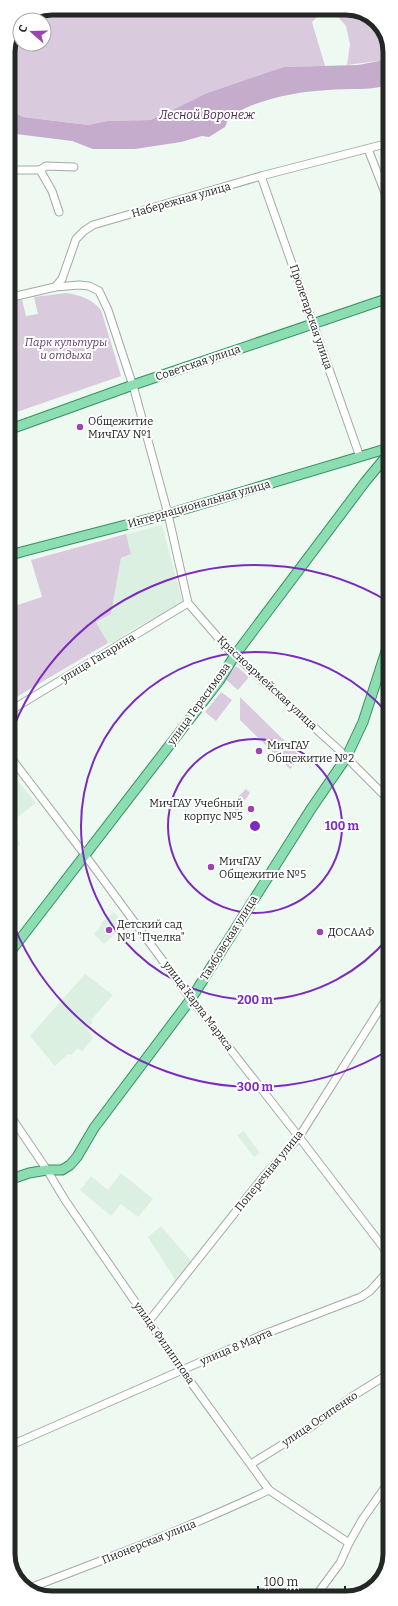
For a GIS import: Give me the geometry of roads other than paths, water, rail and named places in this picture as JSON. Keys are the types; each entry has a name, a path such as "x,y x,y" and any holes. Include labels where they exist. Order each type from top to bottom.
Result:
{"main road":[{"name":"Советская улица","path":"15,427 133,385 383,300"},
{"name":"Интернациональная улица","path":"15,554 168,514 383,450"},
{"name":"улица Герасимова","path":"15,946 219,681 235,654 383,460"},
{"name":"Тамбовская улица","path":"15,1178 29,1173 47,1170 62,1170 70,1165 77,1157 94,1128 191,999 310,808 346,758 363,722 383,661"}],"street":[{"name":"Набережная улица","path":"55,288 62,280 76,239 84,230 93,225 261,176 383,145"},
{"path":"368,149 383,188"},
{"path":"15,170 40,170 46,166 74,167"},
{"path":"40,170 52,192 59,212"},
{"name":"Пролетарская улица","path":"261,176 360,457"},
{"name":"Красноармейская улица","path":"55,288 79,285 89,286 99,291 108,310 133,385 168,514 188,603 228,648 339,750 383,794"},
{"path":"15,297 55,288"},
{"name":"улица Гагарина","path":"15,708 188,603"},
{"name":"улица Карла Маркса","path":"15,763 191,999 383,1247"},
{"name":"Поперечная улица","path":"149,1321 264,1176 299,1137 383,1004"},
{"name":"улица Филиппова","path":"15,1123 47,1170 65,1200 182,1370 269,1490 349,1543"},
{"name":"улица 8 Марта","path":"15,1443 262,1335 361,1297 383,1276"},
{"name":"улица Осипенко","path":"251,1464 299,1434 353,1396 383,1377"},
{"name":"Пионерская улица","path":"33,1586 211,1517 269,1490"},
{"path":"319,1591 340,1563 362,1520 383,1490"}],"water":[{"name":"Лесной Воронеж","path":"383,60 383,86 366,89 315,91 264,101 252,105 229,117 225,127 209,137 202,136 181,142 135,149 93,149 72,141 15,134 15,113 23,117 88,125 107,121 150,120 205,94 284,67 358,65"}],"place":[{"name":"Общежитие МичГАУ №1","path":"80,427"},
{"name":"МичГАУ Общежитие №2","path":"259,751"},
{"name":"МичГАУ Учебный корпус №5","path":"251,809"},
{"name":"МичГАУ Общежитие №5","path":"211,867"},
{"name":"Детский сад №1 \"Пчелка\"","path":"109,930"},
{"name":"ДОСААФ","path":"320,932"}],"park label":[{"name":"Парк культуры и отдыха","path":"66,348"}]}
